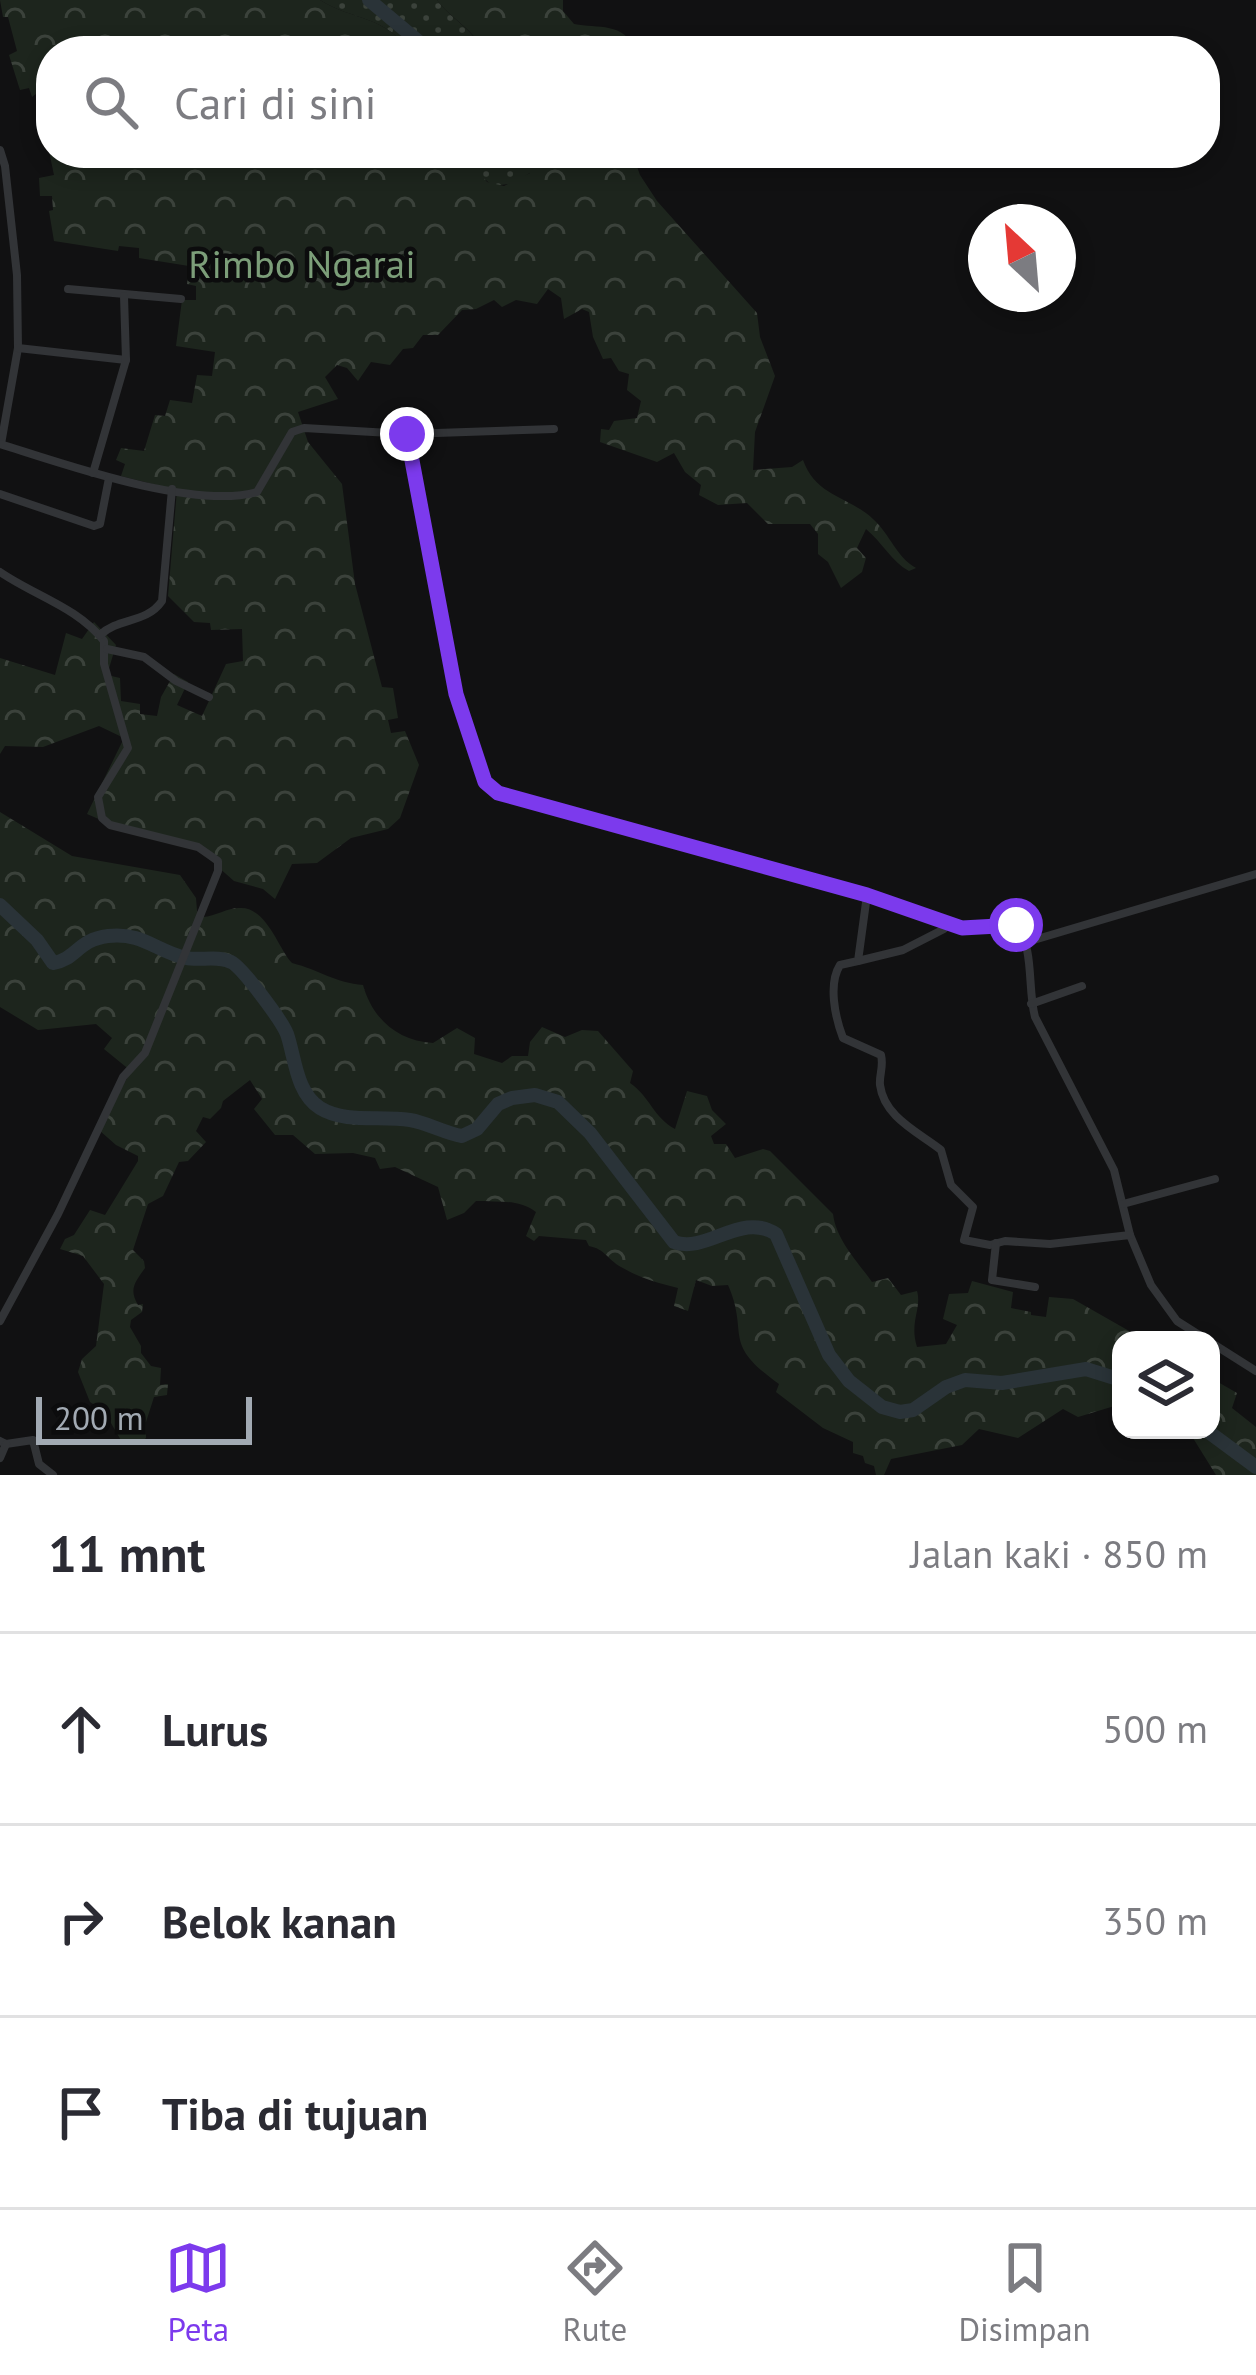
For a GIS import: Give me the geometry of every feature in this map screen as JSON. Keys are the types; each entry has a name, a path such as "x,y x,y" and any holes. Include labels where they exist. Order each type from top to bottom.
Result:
{"street":[{"path":"0,150 16,274 18,348 0,444 109,478 235,498 256,492 292,432 304,428 407,434 554,429"},
{"path":"68,289 181,299"},
{"path":"93,473 126,360 124,296"},
{"path":"18,348 126,360"},
{"path":"407,434 456,694 485,782 498,793 867,895 962,928 1016,925 1027,942 1031,1004 1114,1169 1130,1234 1151,1286 1177,1321 1256,1371"},
{"path":"0,494 94,526 100,524 109,478"},
{"path":"100,635 115,622 146,616 162,602 172,489"},
{"path":"0,572 22,588 59,603 100,635 106,649 104,664 128,748 98,797 102,818 110,825 211,853 218,861 145,1053 123,1076 58,1214 0,1321"},
{"path":"106,649 144,657 209,697"},
{"path":"1027,942 1256,874"},
{"path":"858,961 867,895"},
{"path":"944,923 944,929 903,950 840,965 834,975 842,1038 881,1055 880,1088 886,1107 941,1150 951,1186 974,1207 964,1240 1051,1244 1130,1234"},
{"path":"1031,1004 1082,986"},
{"path":"1123,1204 1215,1179"},
{"path":"996,1243 992,1280 1035,1287"},
{"path":"0,1458 3,1443 33,1440 39,1464 53,1475"}],"green space":[{"path":"0,0 320,0 396,36 36,36 36,94 32,97 29,88 20,90 9,55 17,51 8,17 3,17"},
{"path":"320,0 437,0 473,36 396,36"},
{"path":"437,0 563,0 563,11 574,24 609,28 625,36 474,36"},
{"name":"Rimbo Ngarai","path":"53,168 477,168 487,182 504,186 530,173 526,168 637,168 657,201 757,313 760,337 775,376 755,432 753,470 792,467 803,460 816,482 864,511 916,568 903,567 866,529 857,548 866,558 862,572 841,588 828,562 818,554 818,534 810,524 768,524 747,503 718,505 699,495 701,485 685,472 674,453 657,462 600,442 601,429 609,430 614,421 637,418 641,401 627,390 629,374 619,371 611,358 603,359 589,312 582,309 564,319 561,298 548,289 537,304 516,300 502,307 494,300 462,310 438,335 423,335 390,365 371,362 358,381 347,368 337,365 325,377 338,399 298,412 308,442 342,484 355,584 382,687 393,688 398,718 388,720 391,733 405,731 419,765 400,818 388,829 351,838 317,863 292,864 275,899 263,889 234,881 192,844 122,829 87,814 124,738 99,726 43,747 5,746 0,754 0,658 55,675 66,633 82,639 94,622 116,645 107,675 120,678 121,701 140,704 140,714 157,716 174,674 188,682 177,705 202,716 226,664 243,661 242,629 211,630 210,623 194,622 168,596 177,490 121,476 125,464 116,460 121,448 144,451 155,415 165,416 170,400 192,403 197,375 212,376 215,352 176,346 182,300 196,300 196,286 187,284 189,266 139,258 139,248 119,246 118,251 54,241 49,211 53,210 52,196 40,196 39,178 54,175"},
{"path":"476,168 528,168 531,172 515,183 493,186"},
{"path":"0,812 72,856 180,875 203,917 236,908 250,910 265,922 292,963 363,985 380,1017 408,1038 433,1043 457,1028 475,1038 474,1054 502,1063 512,1056 528,1056 530,1042 542,1027 565,1037 582,1030 598,1031 633,1071 630,1083 668,1124 675,1129 687,1091 707,1096 712,1110 726,1124 711,1136 714,1144 726,1144 735,1158 770,1151 833,1214 843,1242 872,1282 888,1278 901,1295 917,1291 917,1347 946,1344 957,1325 943,1319 949,1294 968,1293 972,1281 1013,1292 1011,1308 1031,1315 1046,1317 1049,1297 1073,1299 1129,1331 1112,1331 1112,1407 1078,1417 1063,1409 1018,1438 979,1429 962,1445 891,1459 884,1475 876,1475 874,1466 853,1453 853,1442 823,1428 776,1392 779,1384 749,1358 728,1285 696,1280 688,1311 674,1306 678,1288 628,1271 586,1240 539,1236 534,1241 526,1236 536,1212 522,1205 476,1201 447,1220 438,1187 395,1167 380,1169 375,1158 315,1154 293,1135 275,1135 254,1109 262,1099 250,1080 223,1101 210,1119 203,1117 196,1131 206,1142 188,1161 179,1162 163,1196 148,1204 133,1250 144,1261 133,1290 138,1305 143,1304 142,1312 130,1327 141,1353 151,1366 161,1368 160,1385 168,1384 167,1395 154,1397 146,1438 122,1442 104,1411 90,1402 78,1372 82,1359 96,1346 104,1284 83,1256 60,1249 90,1210 105,1215 138,1161 138,1156 99,1130 131,1071 104,1049 112,1038 96,1024 38,1030 0,1007"},
{"path":"1220,1383 1237,1393 1232,1408 1256,1427 1256,1475 1216,1475 1194,1439 1220,1439"}],"waterway":[{"path":"369,0 412,36"},
{"path":"0,905 37,940 53,963 108,936 140,940 186,958 231,962 284,1027 306,1093 330,1113 410,1120 462,1136 477,1129 498,1104 512,1098 535,1095 558,1102 590,1133 674,1242 699,1243 750,1227 776,1234 829,1355 849,1381 882,1407 913,1410 965,1380 1002,1383 1086,1369 1112,1377"},
{"path":"1218,1439 1256,1467"}],"route":[{"path":"407,434 456,694 485,782 498,793 867,895 962,928 1016,925"}]}
